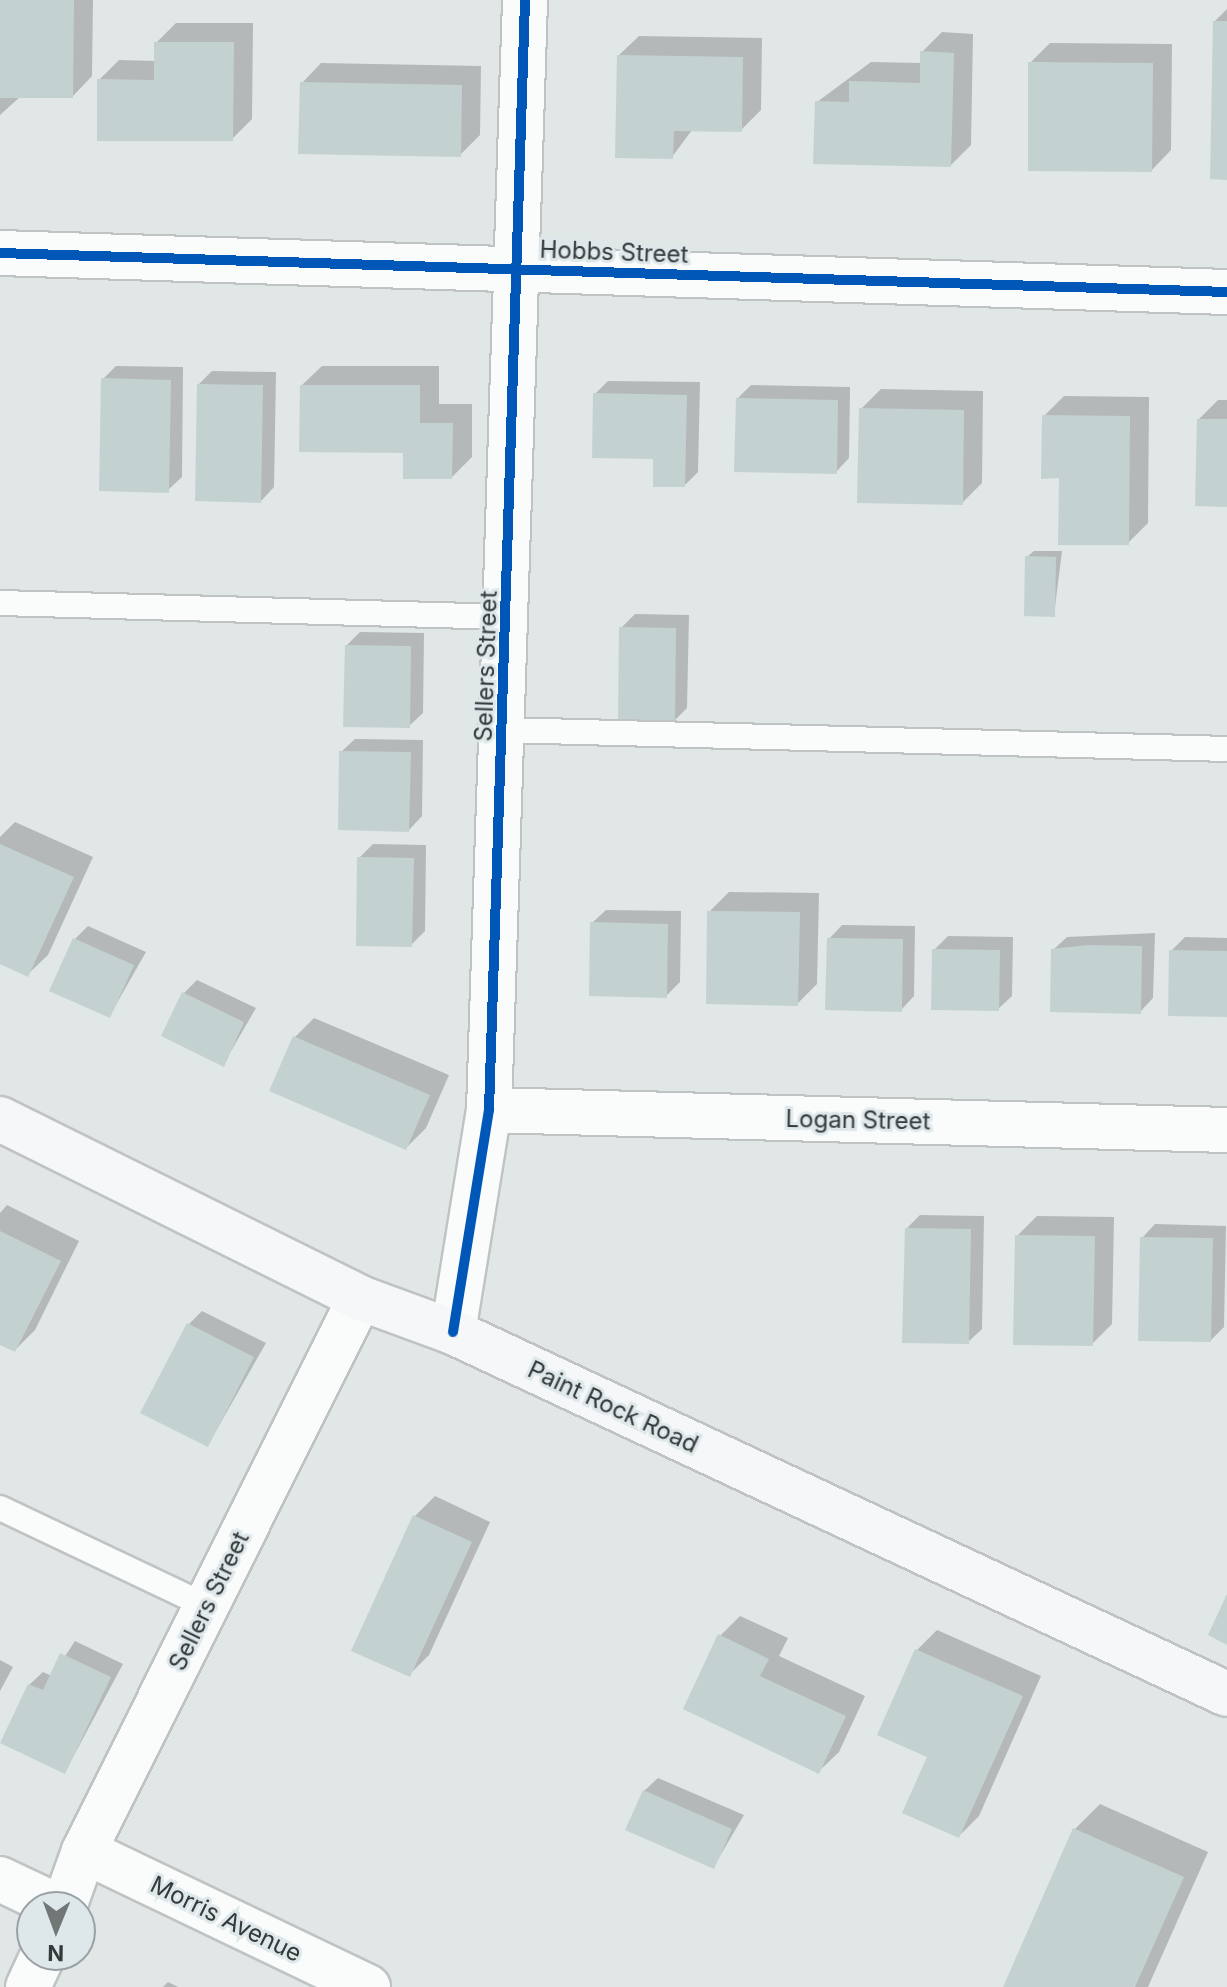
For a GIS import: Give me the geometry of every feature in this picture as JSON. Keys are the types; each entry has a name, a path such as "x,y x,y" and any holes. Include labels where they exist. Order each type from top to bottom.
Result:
{"main road":[{"name":"Paint Rock Road","path":"0,1119 360,1298 453,1332 1227,1694"}],"street":[{"name":"Sellers Street","path":"453,1332 489,1110 520,268 525,0"},
{"name":"Hobbs Street","path":"0,253 1227,292"},
{"name":"Logan Street","path":"489,1110 1227,1130"},
{"name":"Sellers Street","path":"68,1891 84,1851 360,1298"},
{"name":"Morris Avenue","path":"84,1851 368,1987"},
{"path":"0,1879 27,1891"}],"lane":[{"path":"0,603 508,617"},
{"path":"503,730 1227,749"},
{"path":"0,1508 206,1606"}],"building":[{"path":"0,0 74,0 73,98 0,98"},
{"path":"1213,21 1227,21 1227,180 1210,179"},
{"path":"154,42 234,42 233,141 97,141 97,79 154,80"},
{"path":"920,51 954,53 951,167 813,164 815,101 849,102 849,81 920,83"},
{"path":"617,55 743,57 742,132 674,131 673,159 615,158"},
{"path":"1028,62 1153,63 1152,172 1028,171"},
{"path":"300,82 462,85 461,157 298,154"},
{"path":"101,378 171,380 169,493 99,491"},
{"path":"197,384 263,385 261,503 195,501"},
{"path":"300,385 420,385 420,423 453,423 452,479 403,479 403,453 299,452"},
{"path":"593,393 687,395 685,487 653,487 653,459 592,458"},
{"path":"736,398 838,400 837,474 734,472"},
{"path":"859,408 964,410 963,505 857,503"},
{"path":"1042,415 1130,416 1129,545 1058,545 1059,478 1041,479"},
{"path":"1197,419 1227,419 1227,507 1195,506"},
{"path":"1025,556 1056,557 1055,617 1024,616"},
{"path":"619,627 676,628 675,723 618,722"},
{"path":"345,645 411,646 410,728 343,727"},
{"path":"339,751 411,752 409,832 338,830"},
{"path":"0,844 74,877 28,977 0,964"},
{"path":"357,857 414,858 412,947 356,946"},
{"path":"707,911 800,912 798,1006 706,1004"},
{"path":"590,922 668,924 667,998 589,996"},
{"path":"73,938 134,965 110,1018 49,991"},
{"path":"827,938 903,939 902,1012 825,1010"},
{"path":"1088,945 1142,946 1141,1014 1050,1012 1051,949"},
{"path":"932,949 1000,950 999,1011 931,1010"},
{"path":"1169,950 1227,951 1227,1017 1168,1016"},
{"path":"182,992 244,1022 224,1067 161,1036"},
{"path":"293,1036 430,1095 406,1150 269,1091"},
{"path":"905,1228 971,1229 969,1344 902,1343"},
{"path":"0,1231 61,1261 15,1352 0,1345"},
{"path":"1015,1235 1095,1236 1093,1346 1013,1345"},
{"path":"1140,1237 1213,1238 1211,1342 1138,1341"},
{"path":"187,1323 254,1357 208,1447 140,1413"},
{"path":"413,1515 472,1542 410,1677 351,1651"},
{"path":"1227,1594 1227,1645 1208,1635"},
{"path":"718,1634 769,1659 760,1676 846,1716 819,1774 683,1709"},
{"path":"915,1649 1023,1696 959,1838 902,1813 927,1757 877,1735"},
{"path":"60,1653 111,1677 65,1774 0,1743 28,1684 43,1690"},
{"path":"643,1790 732,1829 714,1869 625,1830"},
{"path":"1073,1828 1184,1877 1135,1987 1003,1987"}],"cycle path":[{"path":"453,1332 489,1110 525,0"},
{"path":"0,253 1227,292"}]}
